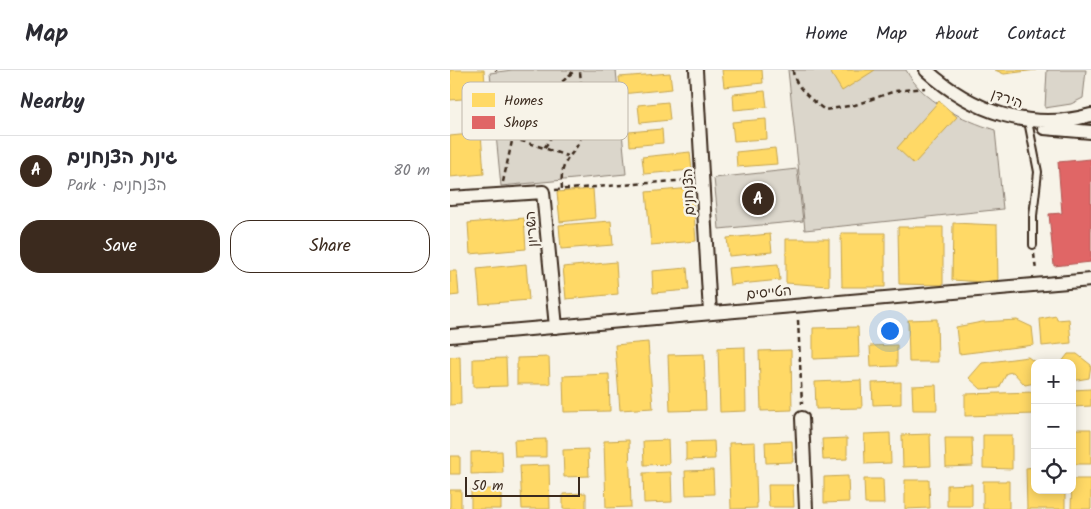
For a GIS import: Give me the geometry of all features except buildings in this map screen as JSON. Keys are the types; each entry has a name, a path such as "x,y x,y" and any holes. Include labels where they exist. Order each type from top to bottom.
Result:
{"street":[{"name":"הצנחנים","path":"696,70 710,313"},
{"name":"הירדן","path":"926,70 961,97 1018,120 1059,122 1091,115"},
{"name":"הירדן","path":"1028,121 1046,129 1091,132"},
{"name":"השריון","path":"450,198 544,192 556,326"},
{"name":"הטייסים","path":"450,336 1091,280"},
{"path":"802,418 806,509"}],"lane":[{"path":"1028,121 1038,172 1033,216 1034,245"}],"path":[{"path":"562,82 575,70"},
{"path":"792,70 793,75 808,96 825,110 856,105 896,91 934,87"},
{"path":"500,194 512,140"},
{"path":"518,140 567,156"},
{"path":"544,148 550,140"},
{"path":"562,189 562,168 567,156 577,149 580,140"},
{"path":"544,192 562,189 703,180"},
{"path":"1034,245 1038,285"},
{"path":"797,306 802,418"}],"shaded area":[{"path":"512,70 616,70 617,82 491,82 490,73"},
{"path":"788,70 906,70 922,91 944,108 970,121 995,130 1003,209 805,230"},
{"path":"1047,70 1086,70 1083,98 1071,104 1045,108"},
{"path":"497,140 623,140 626,174 501,186"},
{"path":"797,169 803,221 719,229 714,178"}],"place":[{"name":"גינת הצנחנים","path":"758,199"}]}
